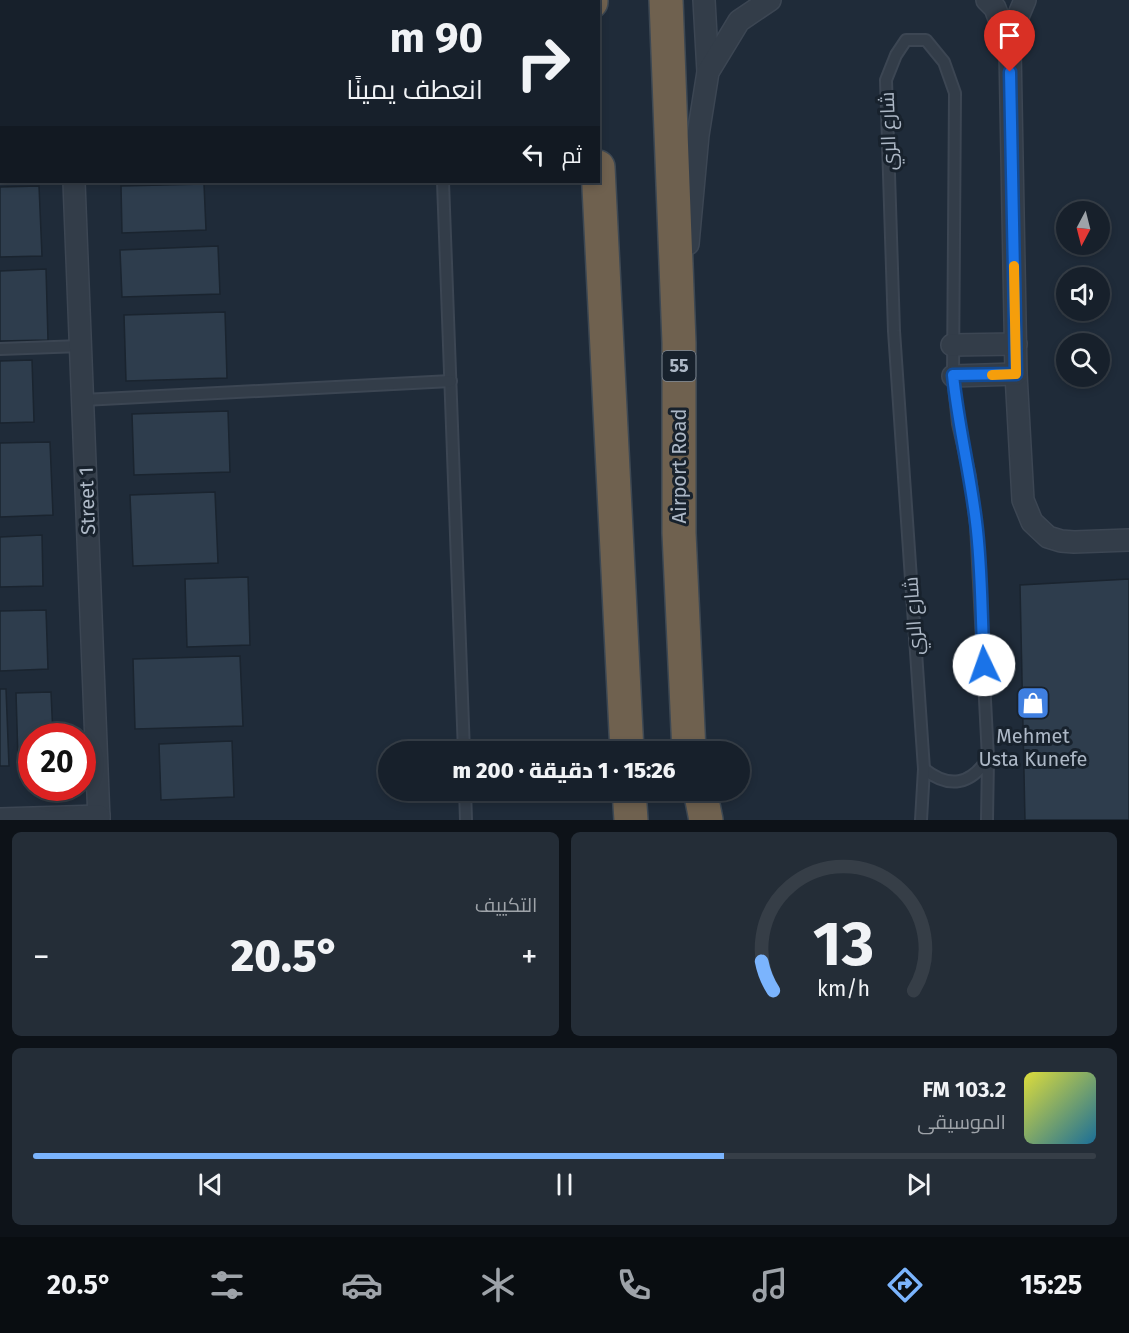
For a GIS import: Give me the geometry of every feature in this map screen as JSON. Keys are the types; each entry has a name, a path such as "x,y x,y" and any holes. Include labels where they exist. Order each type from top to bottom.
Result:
{"highway":[{"name":"Airport Road","path":"666,0 679,343 679,533 690,741"},
{"path":"599,183 626,741"},
{"path":"630,801 631,820"},
{"path":"689,801 690,820"},
{"path":"702,801 706,820"}],"street":[{"path":"679,343 698,135 708,72 704,0"},
{"path":"708,72 739,21 770,0"},
{"path":"987,0 995,8 1010,49"},
{"path":"1025,0 1017,19 1010,49 1016,374 1023,500 1032,522 1048,537 1061,541 1129,540"},
{"name":"Street 1","path":"74,183 99,818"},
{"path":"952,345 1016,344"},
{"path":"953,375 1016,374"},
{"path":"0,819 99,818"}],"lane":[{"name":"شارع الري","path":"921,820 924,770 894,331 886,81 896,55 906,40 926,40 944,62 955,93 953,375 958,424 970,476 976,525 988,758 987,820"},
{"path":"443,183 464,741"},
{"path":"0,349 81,346"},
{"path":"83,400 451,381"},
{"path":"924,770 946,782 959,782 972,777 988,758"},
{"path":"465,801 466,820"}],"building":[{"path":"204,184 206,230 122,233 121,186"},
{"path":"39,186 42,256 0,257 0,187"},
{"path":"218,246 220,294 122,297 120,250"},
{"path":"46,269 48,340 0,341 0,271"},
{"path":"225,312 227,378 126,381 124,315"},
{"path":"32,360 34,422 0,423 0,361"},
{"path":"228,411 230,472 134,475 132,414"},
{"path":"50,442 53,515 0,517 0,443"},
{"path":"215,492 218,563 133,566 130,495"},
{"path":"42,535 43,586 0,587 0,537"},
{"path":"248,577 250,645 187,647 185,579"},
{"path":"1129,579 1129,820 1025,820 1020,585"},
{"path":"46,610 48,669 0,671 0,611"},
{"path":"240,656 243,726 135,729 133,659"},
{"path":"0,689 6,689 9,766 0,766"},
{"path":"51,692 52,723 18,723 18,759 16,693"},
{"path":"232,741 234,797 161,800 159,744"}],"slow traffic":[{"path":"992,375 1016,374 1014,266"}],"place":[{"name":"Mehmet Usta Kunefe","path":"1033,703"}],"route":[{"path":"984,665 976,525 970,476 958,424 953,375 1016,374 1010,72"}]}
